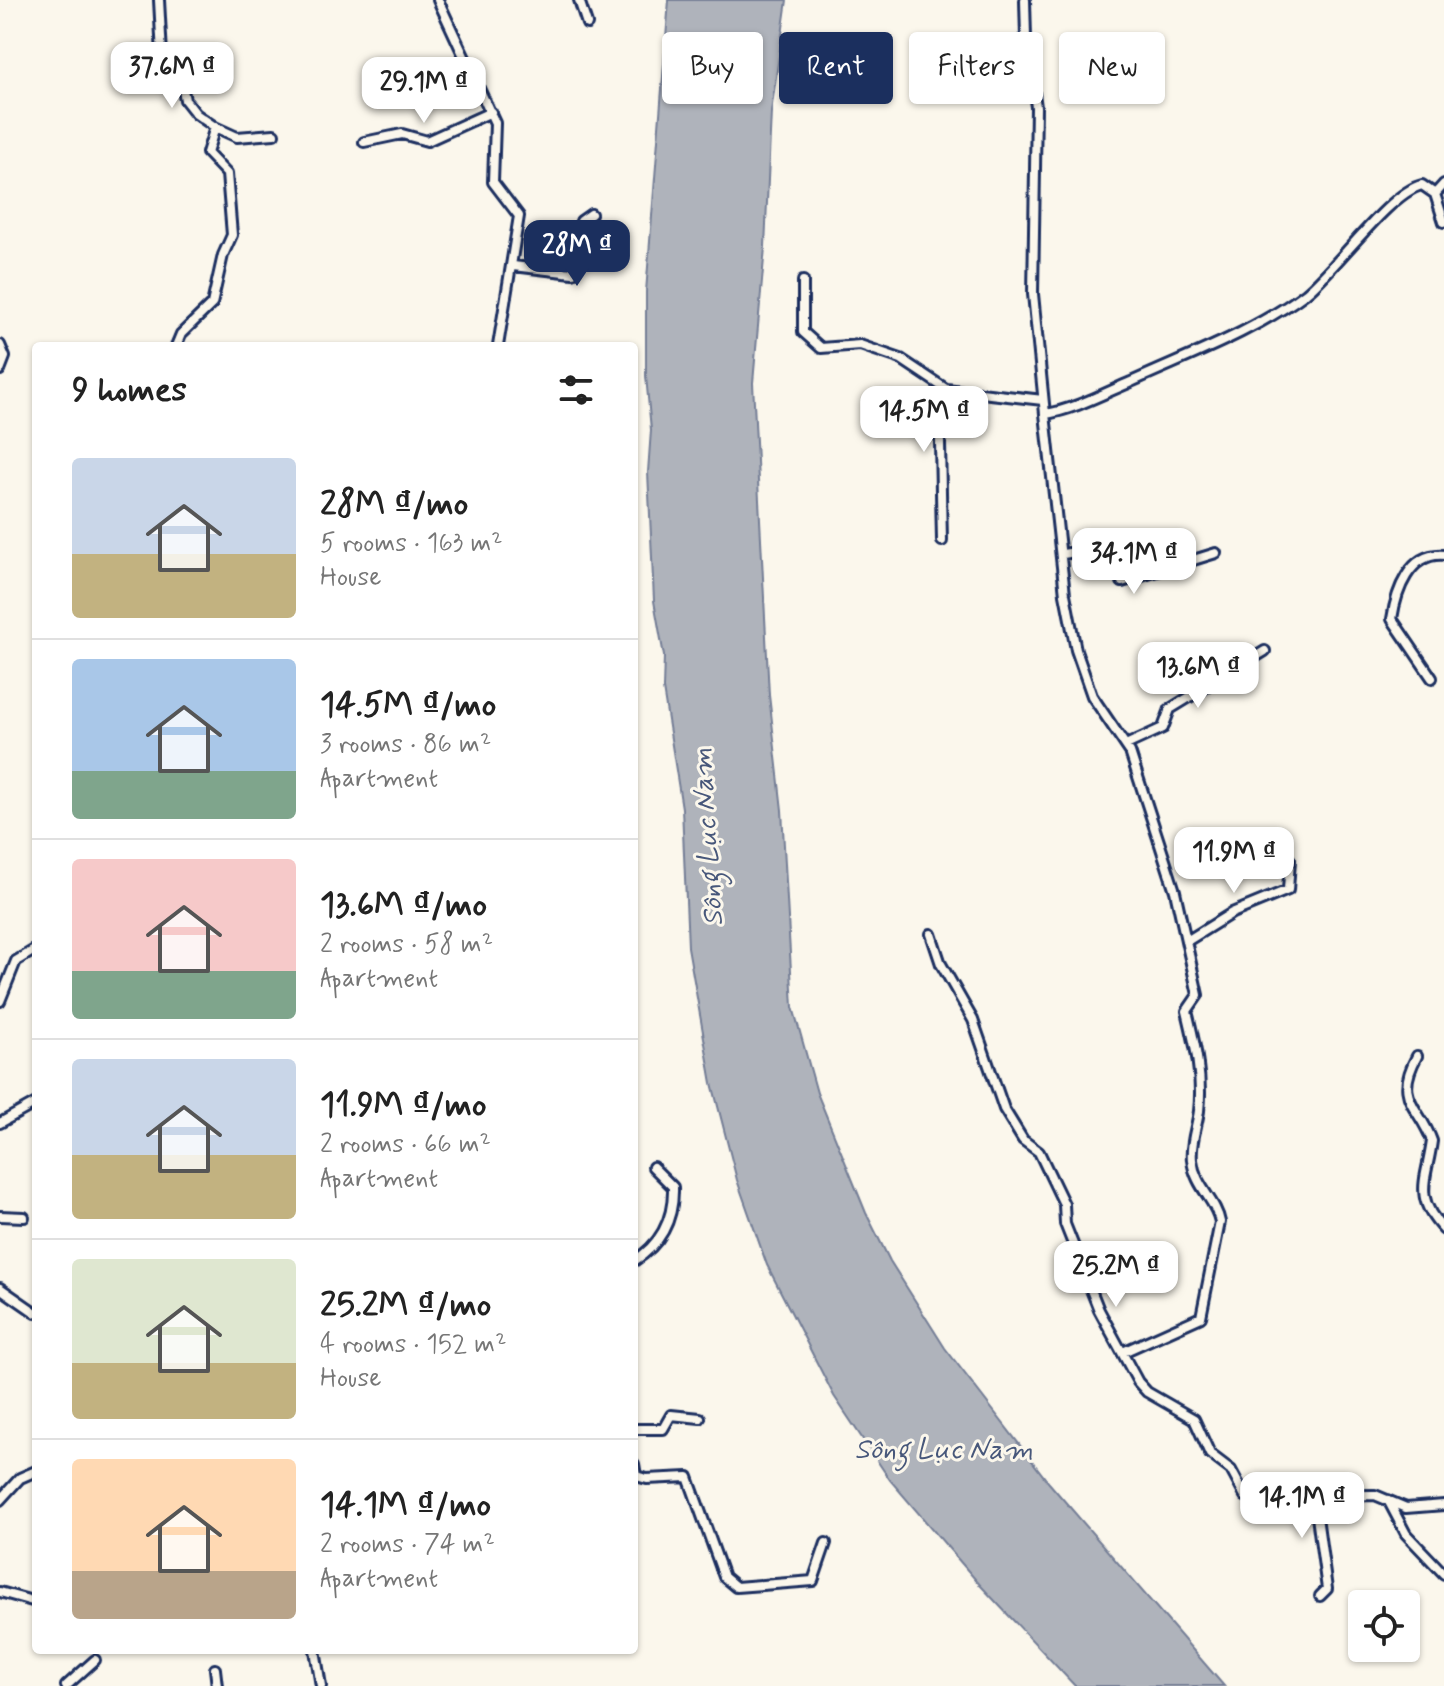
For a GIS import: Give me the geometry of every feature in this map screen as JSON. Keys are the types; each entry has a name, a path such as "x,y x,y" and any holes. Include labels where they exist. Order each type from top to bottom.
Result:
{"street":[{"path":"159,0 162,55 179,69 187,103 215,127 237,137 274,134"},
{"path":"438,0 455,43 491,112 497,145 493,182 519,216 499,342"},
{"path":"579,0 587,24"},
{"path":"1025,0 1026,38 1036,107 1032,265 1043,400 1070,623 1092,696 1126,745 1175,891 1198,995 1187,1011 1199,1071 1199,1109 1192,1159 1204,1195 1219,1214 1218,1238 1201,1317 1123,1352"},
{"path":"364,142 402,134 427,141 491,112"},
{"path":"178,342 181,334 212,304 223,255 232,235 227,174 207,153 215,127"},
{"path":"1435,194 1444,184"},
{"path":"1045,414 1141,377 1275,314 1328,273 1383,213 1414,188 1422,185 1435,194 1444,222"},
{"path":"513,266 573,273 581,221 591,214"},
{"path":"803,281 802,324 813,345 825,349 860,345 880,350 901,359 946,389 1043,400"},
{"path":"0,345 5,357 0,370"},
{"path":"942,541 939,394 946,389"},
{"path":"1063,554 1112,546 1122,582 1216,553"},
{"path":"1432,678 1392,619 1397,592 1408,573 1422,559 1444,555"},
{"path":"1126,745 1163,728 1170,709 1265,651"},
{"path":"1187,941 1232,913 1288,890 1290,860"},
{"path":"931,934 941,964 976,1027 1004,1109 1023,1140 1039,1152 1064,1204 1065,1224 1109,1333 1147,1392 1194,1419 1210,1454 1231,1470 1242,1494 1250,1497 1282,1493 1375,1495 1412,1508 1444,1505"},
{"path":"0,1001 16,961 32,951"},
{"path":"1417,1056 1409,1072 1408,1097 1432,1141 1422,1183 1431,1214 1444,1230"},
{"path":"0,1123 32,1105"},
{"path":"638,1258 654,1245 672,1214 673,1187 653,1167"},
{"path":"0,1216 24,1217"},
{"path":"0,1288 32,1310"},
{"path":"638,1429 663,1429 671,1415 700,1418"},
{"path":"0,1500 20,1478 32,1473"},
{"path":"638,1477 688,1477 724,1577 736,1587 813,1581 826,1543"},
{"path":"1314,1495 1327,1589 1320,1596"},
{"path":"1388,1500 1406,1534 1444,1574"},
{"path":"0,1592 32,1601"},
{"path":"316,1654 321,1686"},
{"path":"66,1686 95,1660"},
{"path":"215,1669 217,1686"}],"water":[{"name":"Sông Lục Nam","path":"669,0 787,0 782,32 779,32 771,112 765,247 753,383 769,695 782,810 793,1007 817,1093 866,1213 890,1261 945,1348 1049,1483 1224,1686 1075,1686 981,1586 890,1480 834,1396 767,1265 737,1180 712,1083 688,947 682,808 663,689 664,656 654,601 648,472 651,430 646,376 646,292 662,89 662,104 763,104 763,32 666,32"}]}
